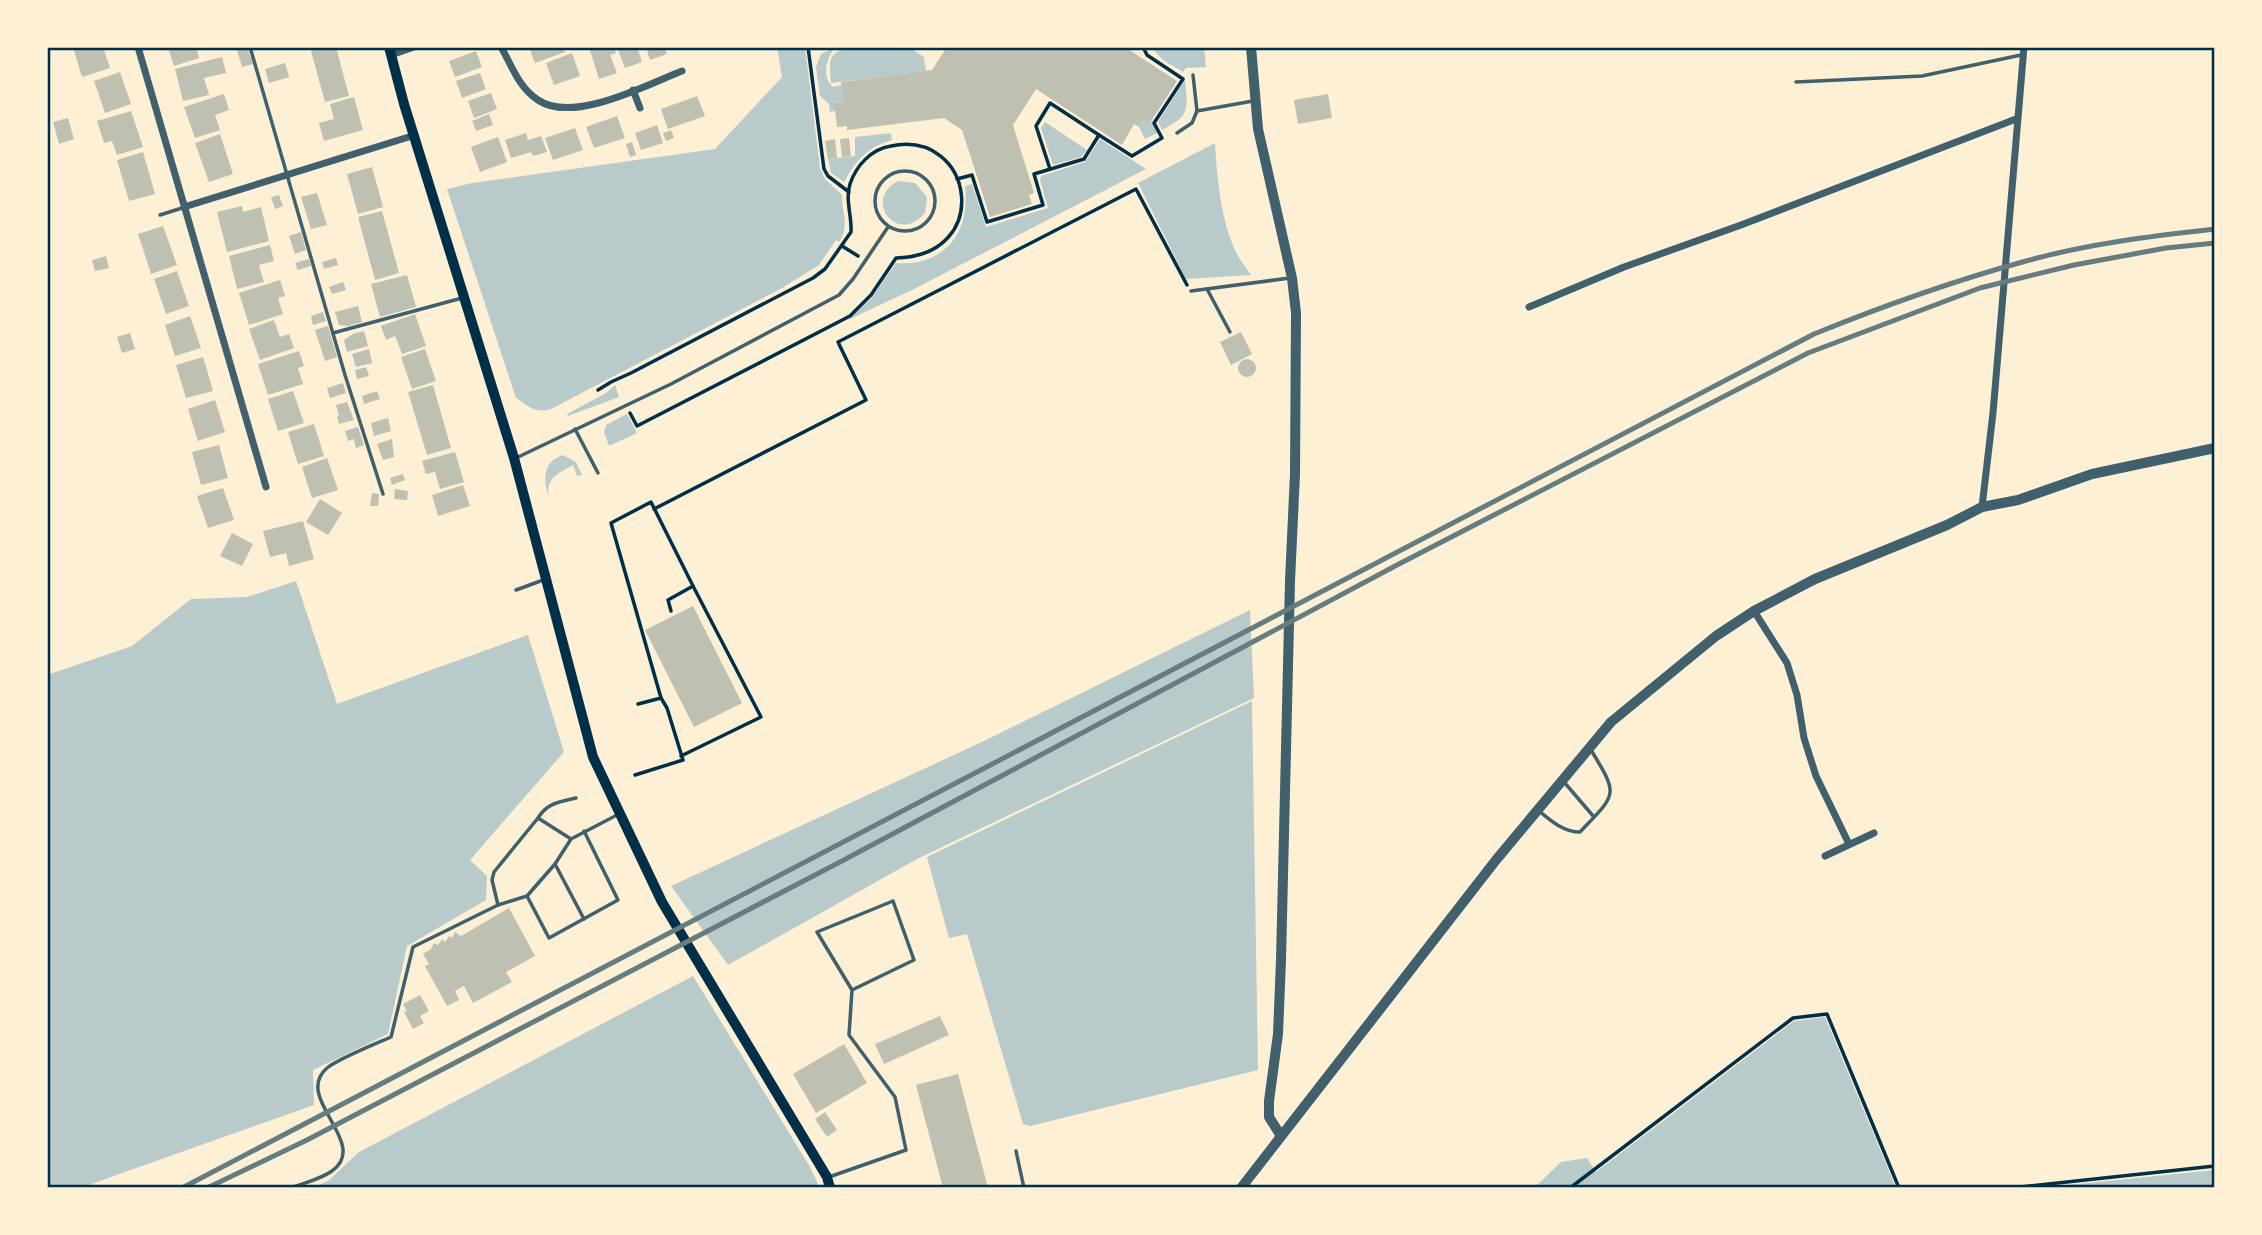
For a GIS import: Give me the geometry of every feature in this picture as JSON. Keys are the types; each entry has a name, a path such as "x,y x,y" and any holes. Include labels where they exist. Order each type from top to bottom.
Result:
{"main road":[{"path":"390,51 514,458 593,757 662,902 829,1183"}],"street":[{"path":"138,47 266,487"},
{"path":"390,51 414,47"},
{"path":"501,47 520,82 539,101 564,109 590,107 682,71"},
{"path":"1251,47 1258,129 1292,278 1296,313 1295,474 1280,984 1278,1034 1269,1101 1269,1117 1281,1136"},
{"path":"1982,508 1993,413 2016,119 2024,51"},
{"path":"633,90 640,108"},
{"path":"1529,307 1624,267 2016,119"},
{"path":"184,207 415,135"},
{"path":"1241,1188 1410,969 1611,722 1716,636 1754,611 1815,579 1982,508 2018,500 2092,474 2215,447"},
{"path":"1754,611 1787,663 1797,695 1804,738 1816,776 1849,844"},
{"path":"1825,856 1874,833"}],"lane":[{"path":"250,47 383,494"},
{"path":"1796,82 1922,76 2024,51"},
{"path":"1177,133 1192,124 1197,111 1193,75"},
{"path":"1197,111 1255,101"},
{"path":"898,171 918,174 932,188 935,197 932,216 925,224 907,232 888,227 876,211 874,201 881,182 898,171"},
{"path":"160,215 184,207"},
{"path":"514,458 671,384 839,295 888,227"},
{"path":"1191,291 1292,278"},
{"path":"1207,289 1230,332"},
{"path":"333,333 464,298"},
{"path":"575,429 598,473"},
{"path":"516,590 548,579"},
{"path":"1538,810 1555,824 1573,832 1580,832 1611,797 1611,787 1590,748"},
{"path":"1563,780 1594,817"},
{"path":"498,905 492,880 494,872 544,808 554,803 576,799"},
{"path":"292,1188 333,1171 342,1158 340,1136 323,1105 318,1090 319,1079 327,1068 391,1037 413,947 498,905 527,896 555,864 572,839 618,814"},
{"path":"538,818 572,839"},
{"path":"527,896 549,939 618,900 584,831"},
{"path":"555,864 584,919"},
{"path":"829,1183 906,1150 895,1097 849,1035 852,990 817,932 893,901 914,960 852,990"},
{"path":"1016,1151 1024,1188"}],"path":[{"path":"815,47 808,48 824,169 828,176 849,192"},
{"path":"1050,169 1036,126 1050,103 1132,156 1162,138 1154,123 1182,79 1147,55 1143,47"},
{"path":"957,179 972,175 987,222 1043,205 1034,174 1084,159 1099,135"},
{"path":"598,390 813,278 825,269 851,232 847,205 849,192 856,170 869,156 885,147 903,143 921,146 937,153 951,167 957,179 962,204 958,223 947,240 932,251 913,258 896,258 871,295 850,316 637,426 625,405"},
{"path":"654,509 866,400 838,342 1136,189 1191,291"},
{"path":"842,246 865,261"},
{"path":"635,775 683,761 681,756 667,708 661,698 611,523 651,502 761,717 681,756"},
{"path":"670,611 668,600 693,586"},
{"path":"638,704 661,698"},
{"path":"1570,1188 1793,1018 1827,1014 1899,1188"},
{"path":"2010,1188 2215,1166"}],"shaded area":[{"path":"777,47 805,47 820,168 825,179 842,195 845,225 839,242 836,240 819,265 782,288 551,409 536,410 516,398 447,189 472,183 715,149 782,77"},
{"path":"857,47 909,47 924,57 926,71 831,83 832,56 841,50"},
{"path":"1151,47 1204,47 1206,67 1186,68 1183,72 1163,60"},
{"path":"834,48 827,62 826,73 833,87 842,85 843,102 835,103 835,111 830,112 829,104 820,96 816,67 821,54"},
{"path":"1185,80 1185,111 1178,120 1162,130 1158,122"},
{"path":"1144,118 1150,123 1153,122 1157,133 1145,139 1139,127"},
{"path":"1045,122 1087,150 1081,157 1053,165 1041,128"},
{"path":"891,133 892,140 863,156 844,182 831,173 828,159 855,156 855,137"},
{"path":"1100,139 1146,169 916,288 848,320 871,299 896,263 913,263 928,259 941,253 951,243 964,218 965,186 972,184 986,227 1048,208 1041,176 1085,162"},
{"path":"1215,143 1223,213 1236,252 1251,275 1186,279 1138,183"},
{"path":"899,181 915,183 927,197 925,213 914,222 903,225 887,216 883,207 883,198 888,188"},
{"path":"615,385 619,397 568,416 567,414 606,393"},
{"path":"627,414 637,433 609,446 604,432 606,425"},
{"path":"563,455 576,462 582,475 577,476 573,465 557,474 549,486 549,499 545,479 546,473 551,462"},
{"path":"296,581 337,704 528,635 564,752 470,860 487,876 486,900 407,946 388,1034 313,1070 314,1105 80,1188 47,1188 47,675 132,646 191,599 247,597"},
{"path":"1250,610 1254,698 917,859 728,965 671,886 984,741"},
{"path":"1252,701 1258,1070 1030,1126 1023,1124 967,934 949,938 927,857"},
{"path":"693,976 810,1167 820,1188 311,1188 328,1181 359,1152"},
{"path":"1825,1017 1896,1188 1534,1188 1561,1162 1587,1158 1596,1172 1794,1021"},
{"path":"2215,1170 2215,1188 2039,1188"}],"building":[{"path":"73,47 103,47 110,68 82,77"},
{"path":"196,47 199,58 174,66 168,48"},
{"path":"247,47 253,64 242,67 237,50"},
{"path":"310,47 336,47 349,96 325,102"},
{"path":"529,47 563,47 565,52 535,63"},
{"path":"589,47 614,47 616,53 610,55 617,73 599,79"},
{"path":"617,47 637,47 642,62 625,68"},
{"path":"646,47 664,47 667,54 650,60"},
{"path":"947,47 1125,47 1177,81 1150,123 1144,118 1139,127 1134,124 1122,145 1036,89 1013,125 1034,193 1029,195 1032,204 990,217 962,130 944,118 847,130 847,126 837,127 834,103 843,102 841,82 932,70"},
{"path":"476,51 482,67 455,77 449,61"},
{"path":"572,53 580,76 554,85 546,63"},
{"path":"222,57 226,73 204,78 209,95 183,101 175,69"},
{"path":"285,63 289,77 269,83 265,69"},
{"path":"120,72 131,104 105,113 94,81"},
{"path":"480,73 486,89 462,98 456,81"},
{"path":"491,93 497,109 474,118 468,101"},
{"path":"224,94 229,110 215,115 220,130 195,138 184,107"},
{"path":"1328,94 1332,118 1298,124 1294,100"},
{"path":"697,96 705,116 668,129 661,109"},
{"path":"354,97 363,130 324,141 319,123 334,119 330,104"},
{"path":"131,111 143,147 117,155 112,141 104,143 97,121"},
{"path":"489,114 493,125 476,131 472,121"},
{"path":"617,116 625,138 594,148 586,127"},
{"path":"68,118 74,139 59,144 53,122"},
{"path":"657,125 663,143 641,150 635,133"},
{"path":"575,128 583,150 553,160 545,138"},
{"path":"671,130 674,138 666,141 663,133"},
{"path":"526,133 528,140 541,136 547,152 533,156 531,152 511,158 505,140"},
{"path":"220,134 233,174 209,182 195,143"},
{"path":"498,137 507,162 480,172 471,147"},
{"path":"849,138 851,156 842,157 840,139"},
{"path":"835,139 837,158 828,159 825,141"},
{"path":"632,142 636,155 630,157 626,144"},
{"path":"143,152 155,194 129,201 117,160"},
{"path":"372,167 383,207 358,214 347,174"},
{"path":"317,193 327,225 311,229 301,197"},
{"path":"279,195 283,206 275,209 271,197"},
{"path":"242,206 243,212 261,207 269,241 227,252 217,212"},
{"path":"382,211 399,273 375,280 358,217"},
{"path":"163,226 177,265 151,274 138,234"},
{"path":"301,232 306,250 295,254 289,236"},
{"path":"270,245 274,261 259,265 264,282 237,289 229,256"},
{"path":"106,256 109,268 95,271 92,260"},
{"path":"336,258 338,265 324,269 322,262"},
{"path":"309,259 311,266 298,270 295,263"},
{"path":"177,271 189,306 166,314 154,279"},
{"path":"407,275 416,307 380,317 371,284"},
{"path":"280,280 285,296 278,298 283,314 249,325 239,293"},
{"path":"343,282 346,290 332,294 329,287"},
{"path":"358,306 362,322 348,326 339,325 335,312"},
{"path":"323,312 326,321 313,325 311,316"},
{"path":"415,314 426,346 402,354 395,336 386,340 381,326"},
{"path":"190,316 201,348 175,356 165,325"},
{"path":"274,320 280,337 289,334 294,348 260,360 249,329"},
{"path":"328,326 337,357 325,361 315,330"},
{"path":"364,331 368,346 347,352 344,340"},
{"path":"1241,332 1252,354 1231,365 1220,342"},
{"path":"130,333 135,349 122,353 117,337"},
{"path":"369,349 372,363 356,367 352,354"},
{"path":"425,349 436,381 412,389 401,357"},
{"path":"299,351 304,366 298,368 303,384 268,395 258,364"},
{"path":"203,357 213,391 186,398 176,365"},
{"path":"1247,359 1253,362 1256,368 1253,374 1247,377 1241,374 1238,368 1241,362"},
{"path":"366,367 369,376 357,379 355,370"},
{"path":"343,383 346,393 330,398 327,388"},
{"path":"433,385 451,448 427,455 408,392"},
{"path":"293,391 304,423 278,431 268,399"},
{"path":"377,391 380,399 364,404 362,396"},
{"path":"215,400 225,432 198,441 188,409"},
{"path":"347,402 354,420 339,424 337,416 346,413 339,415 336,405"},
{"path":"388,418 391,431 374,436 371,423"},
{"path":"314,424 324,456 298,464 288,432"},
{"path":"358,427 364,445 356,448 354,439 348,441 345,431"},
{"path":"392,439 394,457 383,460 377,444"},
{"path":"219,445 228,478 201,485 192,452"},
{"path":"455,452 464,482 440,489 435,472 426,474 422,461"},
{"path":"327,458 338,490 312,498 302,467"},
{"path":"403,474 405,480 392,485 390,478"},
{"path":"463,485 470,506 438,516 432,495"},
{"path":"223,488 234,520 208,528 197,496"},
{"path":"395,489 408,491 407,500 394,499"},
{"path":"372,493 379,494 378,506 370,506"},
{"path":"320,499 342,513 328,535 306,522"},
{"path":"303,521 314,559 289,566 286,553 270,557 263,531"},
{"path":"232,533 253,544 242,566 220,556"},
{"path":"693,606 742,703 694,727 645,630"},
{"path":"509,908 535,956 506,972 512,982 473,1003 464,986 455,991 459,1000 447,1006 425,966 429,964 423,954 431,949 434,943 438,945 442,939 445,942 449,936 452,938 455,932 461,936"},
{"path":"420,995 429,1011 420,1016 424,1023 413,1029 403,1004"},
{"path":"940,1016 949,1035 884,1064 875,1044"},
{"path":"844,1044 867,1083 816,1113 793,1074"},
{"path":"958,1074 988,1188 943,1188 916,1085"},
{"path":"825,1112 837,1130 827,1137 815,1119"}],"railway":[{"path":"182,1188 1814,334 1918,295 2026,261 2096,245 2215,229"},
{"path":"207,1188 307,1140 840,862 1397,565 1808,353 1980,288 2074,265 2166,248 2215,243"}]}
